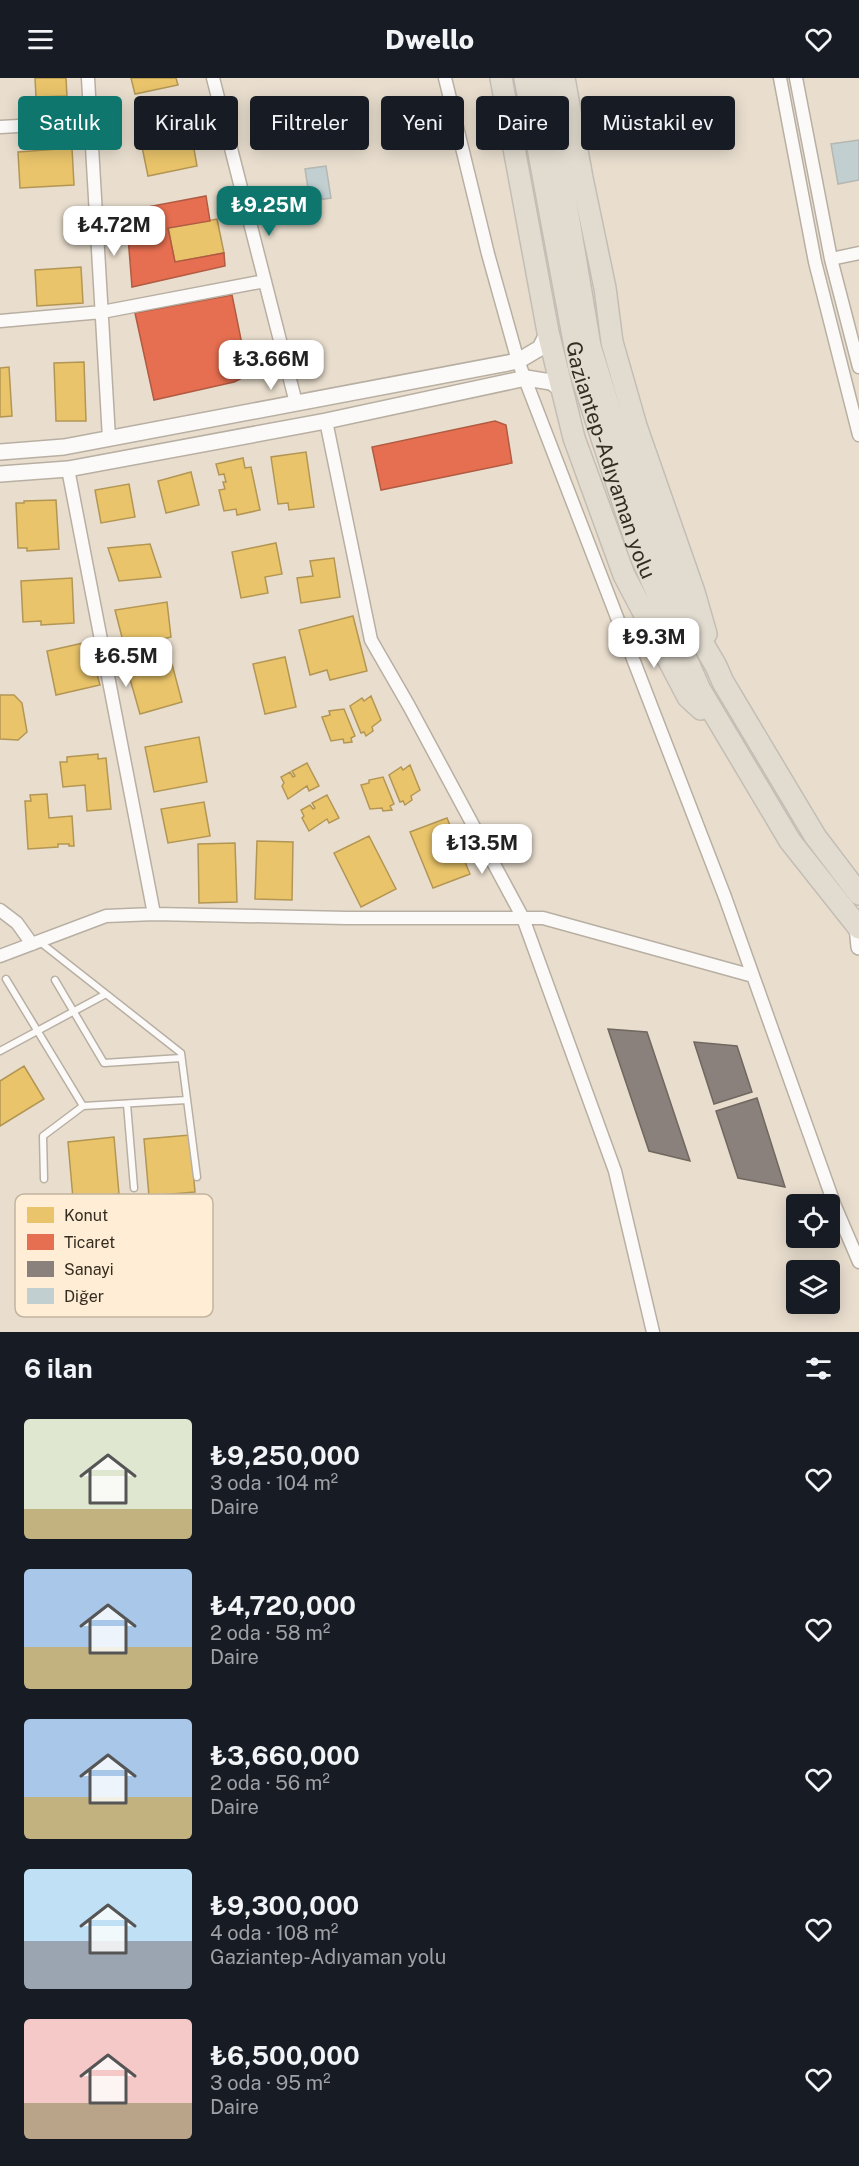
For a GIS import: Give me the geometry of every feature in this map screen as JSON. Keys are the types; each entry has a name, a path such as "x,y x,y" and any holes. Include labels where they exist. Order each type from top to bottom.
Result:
{"highway":[{"path":"501,78 548,332 574,438 624,575 688,697 724,731"},
{"name":"Gaziantep-Adıyaman yolu","path":"525,78 582,378 640,554 700,690 790,841 858,934"},
{"name":"Gaziantep-Adıyaman yolu","path":"545,78 590,346 674,594 723,682 815,836 859,894"},
{"path":"564,78 605,288 612,342 636,426 694,592 716,666"}],"street":[{"path":"88,78 89,96"},
{"path":"213,78 296,403"},
{"path":"445,78 488,254 518,361 721,886 835,1206 859,1262"},
{"path":"780,78 815,262 859,435"},
{"path":"796,78 831,259 859,367"},
{"path":"0,127 18,126"},
{"path":"93,150 110,438"},
{"path":"831,259 859,253"},
{"path":"0,321 102,312 265,281"},
{"path":"0,452 64,447 518,361 540,348 548,332"},
{"path":"0,474 68,469 326,421 526,378 551,382 562,390"},
{"path":"326,421 371,640 523,918 615,1171 653,1332"},
{"path":"68,469 154,914"},
{"path":"0,910 17,923 36,943"},
{"path":"0,956 106,916 154,914 346,918 543,918 753,976"}],"lane":[{"path":"36,943 181,1053 197,1177"},
{"path":"6,979 83,1106"},
{"path":"55,980 104,1063 181,1058"},
{"path":"0,1051 106,994"},
{"path":"44,1179 43,1136 83,1106 187,1100"},
{"path":"127,1104 134,1188"}],"building: Konut":[{"path":"35,78 66,78 67,96 36,96"},
{"path":"131,78 176,78 178,85 135,94"},
{"path":"72,150 74,185 20,188 18,152"},
{"path":"143,150 194,150 197,166 148,176"},
{"path":"217,219 224,253 175,262 168,228"},
{"path":"81,267 83,303 37,306 35,270"},
{"path":"84,362 86,421 56,421 54,363"},
{"path":"9,367 12,416 0,417 0,368"},
{"path":"306,452 314,507 289,510 288,503 278,504 271,457"},
{"path":"243,458 245,468 251,467 260,510 237,515 236,509 224,511 219,490 225,489 223,482 226,482 224,474 219,475 216,464"},
{"path":"191,472 199,505 166,513 158,481"},
{"path":"129,484 135,517 101,523 95,490"},
{"path":"56,500 59,549 27,551 27,548 18,548 16,503"},
{"path":"276,543 282,574 265,577 268,593 241,598 232,552"},
{"path":"150,544 161,577 119,581 108,548"},
{"path":"334,558 340,597 301,603 297,578 313,576 310,561"},
{"path":"72,578 74,623 41,625 41,621 23,622 21,581"},
{"path":"167,602 171,637 125,649 115,610"},
{"path":"353,616 367,671 330,680 327,670 310,675 299,630"},
{"path":"88,642 100,685 56,695 47,651"},
{"path":"285,657 296,707 265,714 253,664"},
{"path":"172,664 182,702 140,714 128,672"},
{"path":"0,695 14,695 22,703 27,732 18,740 0,739"},
{"path":"371,696 381,720 366,736 364,732 361,733 350,706 362,698 364,701"},
{"path":"344,709 355,736 351,738 352,742 344,743 343,739 331,741 322,717 330,715 329,711"},
{"path":"199,737 207,782 154,792 145,747"},
{"path":"98,754 98,759 106,758 111,809 87,811 85,785 63,787 60,762 67,762 67,757"},
{"path":"307,763 319,786 309,791 307,786 288,799 281,777 290,772 293,777 295,776 292,771"},
{"path":"410,765 420,790 411,796 412,800 405,805 403,801 400,802 389,775 401,767 403,770"},
{"path":"383,777 394,804 390,806 392,810 370,809 361,785 369,783 369,780"},
{"path":"47,794 49,818 72,816 74,846 58,844 58,847 28,849 25,801 31,801 30,795"},
{"path":"327,795 339,818 329,823 327,819 309,831 302,818 304,816 301,810 310,805 313,809 315,808 312,803"},
{"path":"204,802 210,836 168,843 161,809"},
{"path":"447,818 470,874 433,888 410,832"},
{"path":"369,836 396,889 361,907 334,853"},
{"path":"257,841 293,842 292,900 255,899"},
{"path":"235,843 237,902 199,903 198,844"},
{"path":"24,1066 44,1099 0,1126 0,1081"},
{"path":"190,1135 195,1192 149,1194 144,1139"},
{"path":"114,1137 119,1194 73,1194 68,1142"}],"building: Ticaret":[{"path":"206,196 210,221 168,228 175,262 224,253 225,266 132,287 126,211"},
{"path":"232,295 247,369 245,375 234,382 154,400 135,313"},
{"path":"495,421 506,425 512,463 381,490 372,447"}],"building: Sanayi":[{"path":"608,1029 647,1032 690,1161 649,1151"},
{"path":"694,1042 737,1046 752,1092 714,1104"},
{"path":"757,1098 785,1187 738,1178 716,1111"}],"building: Diğer":[{"path":"859,140 859,180 838,184 831,144"},
{"path":"326,166 331,198 310,201 305,169"}]}
